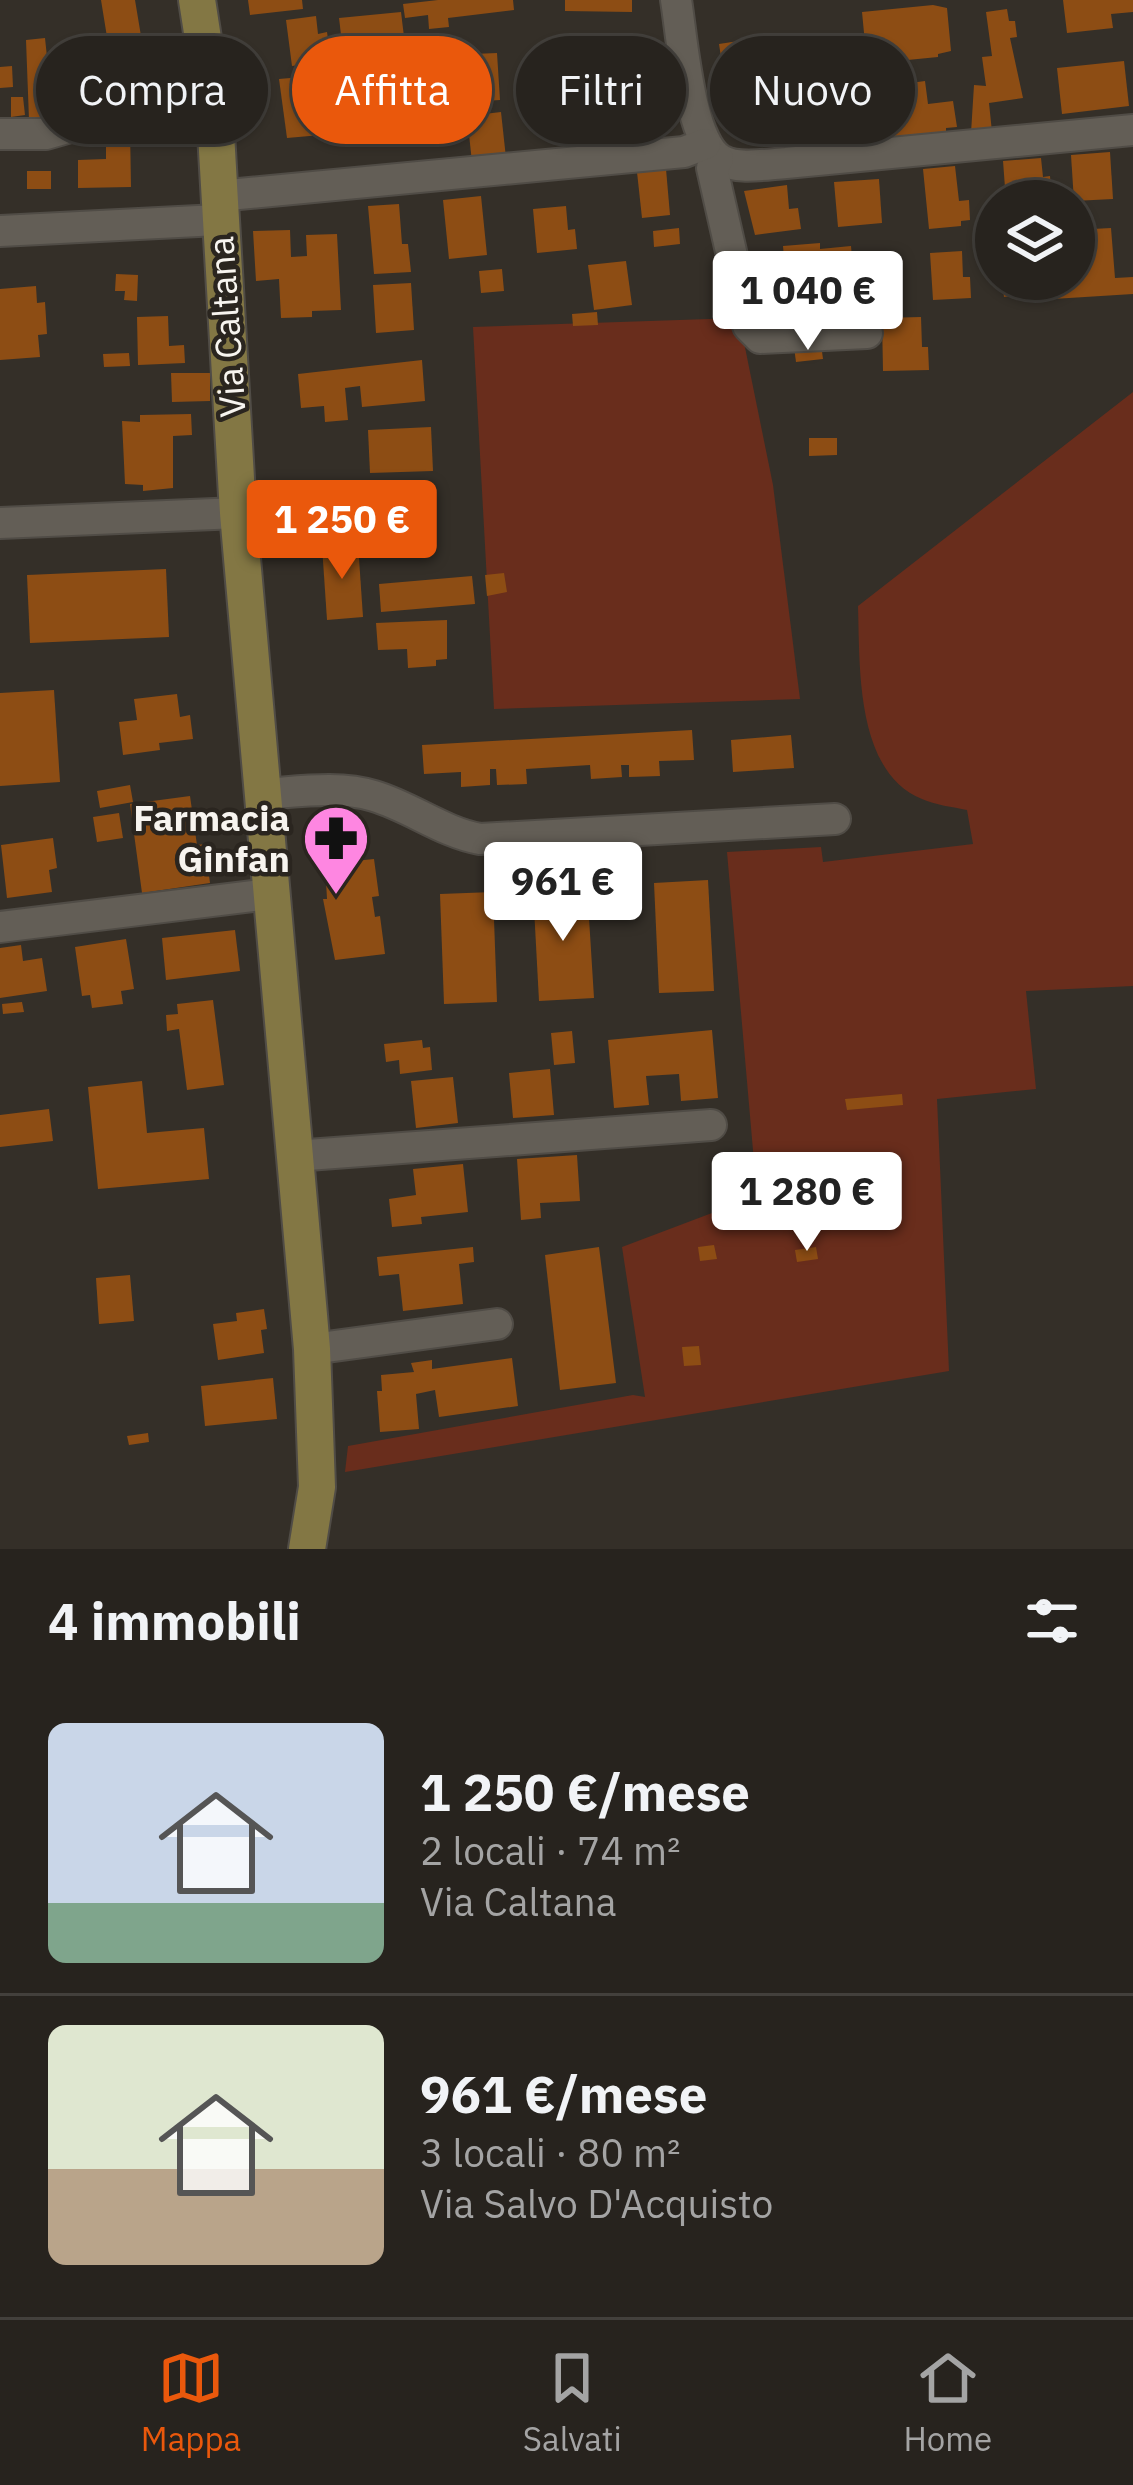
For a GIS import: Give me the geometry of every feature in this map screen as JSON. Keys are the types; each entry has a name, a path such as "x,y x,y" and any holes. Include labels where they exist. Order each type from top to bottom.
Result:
{"main road":[{"name":"Via Caltana","path":"197,0 202,36"},
{"name":"Via Caltana","path":"215,144 238,513 312,1349 317,1486 308,1549"}],"street":[{"path":"676,0 699,130 712,152 729,164 787,163 1133,130"},
{"path":"0,134 36,134"},
{"path":"0,231 712,152"},
{"path":"712,152 748,326 760,338 868,333"},
{"path":"0,523 238,513"},
{"path":"261,794 352,790 462,836 480,839 835,819"},
{"path":"0,928 269,893"},
{"path":"294,1156 711,1125"},
{"path":"312,1349 497,1324"}],"shaded area":[{"path":"739,318 773,485 800,699 494,709 473,327"},
{"path":"1133,392 1133,986 1026,991 1036,1089 937,1099 949,1371 345,1472 348,1446 633,1395 645,1397 622,1247 757,1196 727,852 821,847 823,862 973,844 967,810 922,799 900,785 884,766 873,742 861,686 858,606"}],"building":[{"path":"101,0 135,0 141,36 107,36"},
{"path":"248,0 302,0 303,9 250,15"},
{"path":"513,0 514,10 448,18 449,27 429,29 428,15 405,18 403,4"},
{"path":"565,0 632,0 632,12 565,11"},
{"path":"1063,0 1133,0 1133,12 1111,14 1113,28 1067,33"},
{"path":"933,5 947,8 951,51 915,59 915,36 864,36 862,12"},
{"path":"1007,9 1009,21 1015,21 1017,37 1010,38 1023,98 989,103 992,132 971,133 974,85 986,86 982,57 992,56 986,12"},
{"path":"401,12 404,36 341,36 339,18"},
{"path":"316,16 318,34 327,32 328,36 292,36 292,66 286,20"},
{"path":"36,39 36,120 29,120 26,40"},
{"path":"492,53 497,53 500,100 492,101"},
{"path":"1124,61 1129,106 1062,114 1057,68"},
{"path":"12,66 13,87 0,88 0,67"},
{"path":"292,78 292,138 287,138 279,79"},
{"path":"925,81 928,104 953,101 957,127 946,128 946,135 915,139 915,82"},
{"path":"11,97 23,97 25,115 11,117"},
{"path":"501,112 506,158 472,162 470,144 492,144 492,113"},
{"path":"106,144 130,144 131,187 78,188 78,160 106,159"},
{"path":"1110,152 1113,199 1095,200 1095,180 1073,180 1071,155"},
{"path":"1041,158 1043,177 1050,180 1004,180 1003,161"},
{"path":"955,166 959,201 969,200 970,220 961,221 961,226 929,229 923,169"},
{"path":"666,169 670,215 642,218 637,172"},
{"path":"27,171 51,171 51,189 27,189"},
{"path":"879,179 882,223 838,227 834,182"},
{"path":"787,185 789,209 798,208 801,229 755,235 744,191"},
{"path":"481,196 487,255 449,259 443,200"},
{"path":"399,204 402,244 408,244 411,272 374,274 368,206"},
{"path":"566,206 568,230 575,229 577,249 537,253 533,209"},
{"path":"679,228 680,244 654,247 653,231"},
{"path":"1111,228 1115,278 1133,277 1133,294 1095,296 1095,229"},
{"path":"290,230 291,257 307,256 306,235 337,234 341,310 281,318 279,279 256,281 253,231"},
{"path":"820,243 820,249 851,246 855,292 787,294 783,246"},
{"path":"962,251 963,277 970,277 971,298 933,300 930,253"},
{"path":"892,254 896,287 869,291 868,278 860,279 859,267 868,266 867,257"},
{"path":"626,261 632,305 594,310 588,265"},
{"path":"502,269 504,291 481,293 479,271"},
{"path":"116,274 138,275 137,301 124,300 125,291 115,291"},
{"path":"411,283 414,330 376,333 373,285"},
{"path":"36,286 37,303 45,302 47,334 38,335 40,357 0,360 0,289"},
{"path":"597,312 598,325 573,326 572,314"},
{"path":"168,316 169,346 184,345 185,363 138,365 137,317"},
{"path":"921,317 929,370 883,371 882,318"},
{"path":"821,344 823,359 796,362 794,347"},
{"path":"129,353 130,366 104,367 103,354"},
{"path":"422,360 425,401 362,407 360,386 345,388 348,420 325,422 324,406 301,408 298,374"},
{"path":"171,373 210,373 210,401 172,402"},
{"path":"191,414 192,435 173,436 173,488 143,491 143,485 125,484 122,421 140,422 140,415"},
{"path":"431,427 433,471 370,473 368,430"},
{"path":"809,438 837,438 837,455 809,456"},
{"path":"358,544 363,617 327,620 322,546"},
{"path":"166,569 169,637 30,643 27,575"},
{"path":"504,573 507,592 487,596 485,575"},
{"path":"472,576 475,604 381,612 379,584"},
{"path":"447,620 447,659 436,660 436,666 408,668 407,649 378,650 376,623"},
{"path":"54,690 60,782 0,786 0,693"},
{"path":"177,694 180,717 190,715 193,739 159,743 160,750 123,755 119,722 137,720 134,699"},
{"path":"692,730 694,760 659,761 660,776 629,777 629,765 621,765 622,777 591,779 590,765 526,769 527,784 497,785 496,769 490,769 490,785 461,787 461,772 424,774 422,745"},
{"path":"791,735 794,768 733,772 731,740"},
{"path":"130,785 133,802 100,808 97,791"},
{"path":"190,796 197,845 205,844 210,883 142,893 130,804"},
{"path":"119,813 123,838 97,842 93,817"},
{"path":"53,838 57,868 49,870 52,892 7,898 1,845"},
{"path":"374,859 379,896 372,897 385,954 335,960 323,899 327,899 325,864"},
{"path":"708,880 714,991 659,993 654,883"},
{"path":"587,886 594,998 539,1001 533,889"},
{"path":"493,892 497,1002 444,1004 440,894"},
{"path":"235,930 240,971 166,980 162,938"},
{"path":"126,939 134,989 121,991 123,1004 92,1008 90,995 82,996 75,947"},
{"path":"21,945 23,961 42,958 47,991 0,998 0,948"},
{"path":"213,1000 224,1085 187,1090 179,1029 167,1031 166,1015 178,1014 177,1004"},
{"path":"22,1002 24,1012 3,1014 2,1004"},
{"path":"712,1030 718,1098 681,1101 679,1074 646,1076 649,1105 614,1108 608,1040"},
{"path":"572,1031 575,1063 554,1065 551,1033"},
{"path":"422,1040 423,1048 430,1047 432,1070 400,1074 399,1060 386,1062 384,1044"},
{"path":"550,1069 554,1115 513,1118 509,1073"},
{"path":"453,1077 458,1123 416,1128 411,1081"},
{"path":"142,1081 147,1133 204,1128 209,1179 98,1189 88,1087"},
{"path":"902,1094 903,1105 847,1110 845,1099"},
{"path":"49,1109 53,1141 0,1147 0,1115"},
{"path":"577,1155 580,1201 540,1203 541,1218 521,1220 517,1159"},
{"path":"463,1164 468,1212 421,1217 422,1224 392,1227 389,1199 416,1195 413,1169"},
{"path":"714,1245 717,1259 700,1261 698,1247"},
{"path":"473,1247 474,1262 459,1264 463,1304 403,1311 399,1274 379,1276 377,1257"},
{"path":"599,1247 616,1383 560,1390 545,1255"},
{"path":"816,1247 818,1259 797,1262 795,1250"},
{"path":"130,1275 134,1321 99,1324 96,1278"},
{"path":"264,1309 264,1353 218,1360 213,1324 237,1321 236,1313"},
{"path":"699,1346 701,1365 684,1366 682,1347"},
{"path":"512,1358 518,1406 439,1417 435,1390 416,1394 419,1429 380,1432 377,1391 382,1391 381,1375 414,1372 411,1363 432,1360 432,1369"},
{"path":"273,1378 277,1419 205,1426 201,1386"},
{"path":"148,1433 149,1442 129,1445 127,1436"}],"place":[{"name":"Farmacia Ginfan","path":"336,897"}]}
